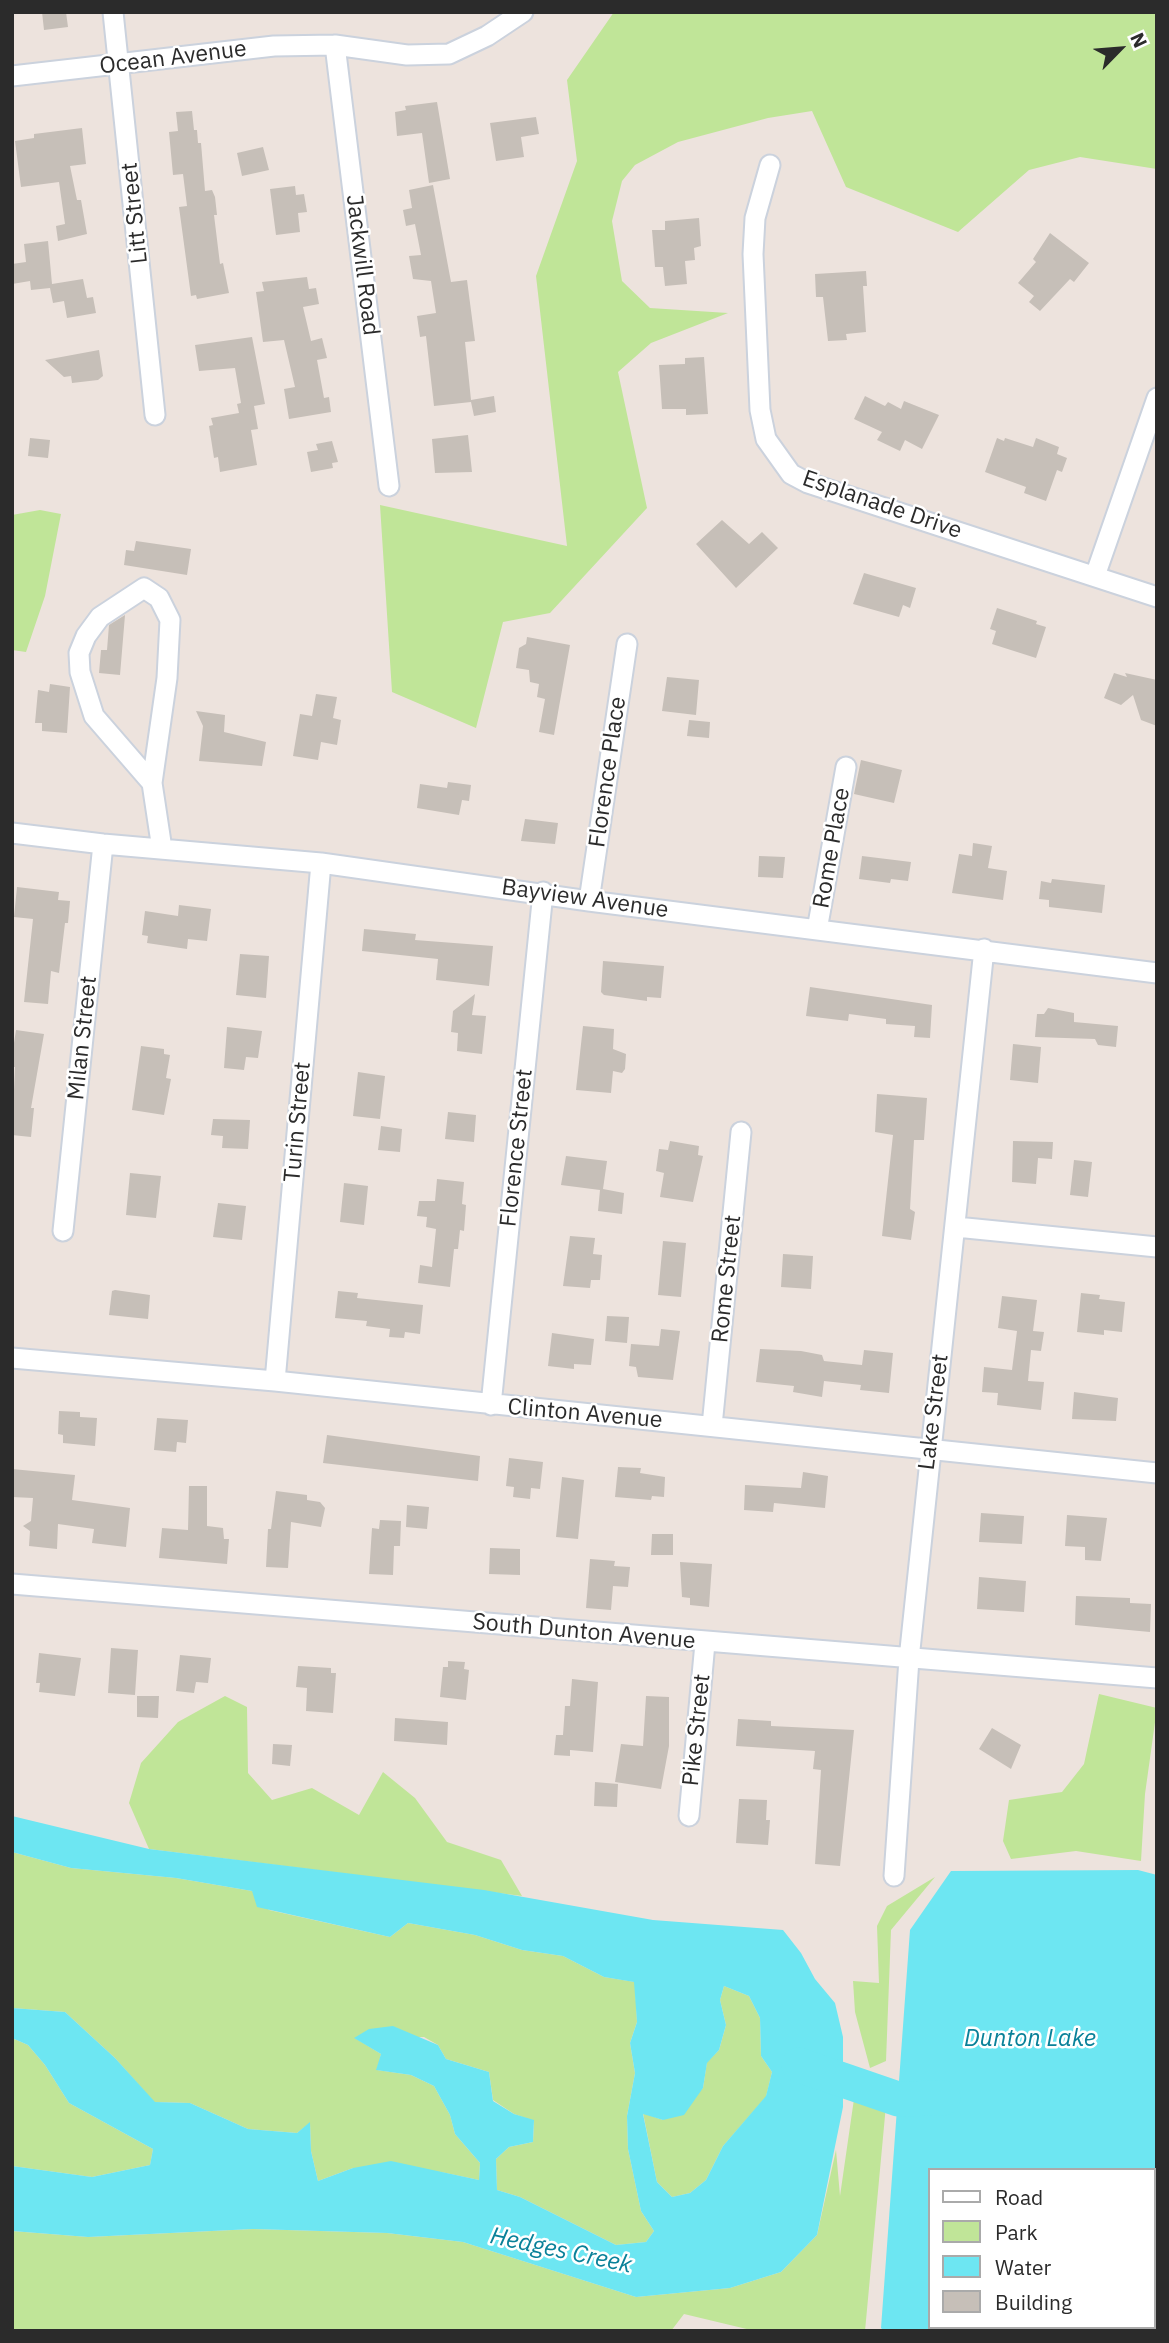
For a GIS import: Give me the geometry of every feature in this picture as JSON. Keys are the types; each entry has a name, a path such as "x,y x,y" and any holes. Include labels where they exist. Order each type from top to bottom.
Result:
{"street":[{"name":"Litt Street","path":"113,12 155,415"},
{"name":"Ocean Avenue","path":"12,76 274,46 335,45 407,55 449,54 487,36 523,12"},
{"name":"Jackwill Road","path":"335,45 389,486"},
{"name":"Esplanade Drive","path":"770,165 755,218 753,254 760,410 766,439 780,461 792,474 808,483 1157,597"},
{"path":"1095,576 1157,398"},
{"path":"152,783 94,716 80,672 79,653 86,636 100,617 144,588 159,598 170,620 167,678 152,783 162,849"},
{"name":"Florence Place","path":"589,901 627,644"},
{"name":"Rome Place","path":"817,930 846,767"},
{"name":"Bayview Avenue","path":"12,833 103,845 321,863 543,892 589,901 984,948 1157,973"},
{"name":"Milan Street","path":"63,1231 103,845"},
{"name":"Turin Street","path":"275,1381 321,863"},
{"name":"Florence Street","path":"491,1405 543,892"},
{"name":"Lake Street","path":"894,1876 909,1659 929,1451 957,1227 984,948"},
{"name":"Rome Street","path":"712,1426 741,1132"},
{"path":"957,1227 1157,1247"},
{"name":"Clinton Avenue","path":"12,1358 275,1381 1157,1473"},
{"name":"South Dunton Avenue","path":"12,1584 705,1643 1157,1678"},
{"name":"Pike Street","path":"689,1816 705,1643"}],"green space":[{"path":"614,12 1157,12 1157,169 1080,157 1029,170 958,232 846,187 812,111 768,118 678,142 635,165 622,181 612,221 622,281 650,308 728,313 651,343 618,372 647,508 550,613 503,622 476,728 392,692 380,505 567,546 536,276 577,161 567,80"},
{"path":"40,510 61,514 45,596 26,652 12,650 12,515"},
{"path":"1099,1694 1157,1708 1145,1794 1141,1861 1076,1851 1011,1859 1003,1841 1009,1800 1062,1792 1084,1764"},
{"path":"225,1696 247,1707 248,1773 272,1800 312,1788 359,1815 383,1772 415,1798 447,1842 501,1860 522,1896 149,1849 129,1803 141,1763 178,1722"},
{"path":"12,1852 71,1868 176,1878 252,1891 269,1910 390,1937 408,1923 475,1935 522,1950 563,1956 604,1977 635,1982 637,2022 630,2043 635,2073 627,2116 628,2149 641,2211 654,2231 646,2242 616,2245 520,2197 497,2190 496,2159 509,2147 533,2142 534,2121 514,2114 493,2100 489,2072 446,2059 438,2045 424,2037 355,2038 381,2054 377,2070 411,2075 434,2086 450,2115 455,2134 480,2163 479,2180 441,2172 353,2168 318,2181 311,2151 310,2123 297,2133 248,2129 190,2103 154,2102 115,2058 65,2012 12,2008"},
{"path":"935,1877 891,1930 886,2061 870,2068 855,2012 853,1981 879,1983 877,1926 887,1906"},
{"path":"724,1986 749,1996 760,2018 761,2056 772,2072 766,2097 723,2146 706,2180 690,2193 672,2197 657,2182 643,2113 663,2120 703,2088 707,2062 719,2050 726,2025 720,2000"},
{"path":"12,2038 28,2045 45,2065 69,2103 153,2149 150,2165 92,2177 12,2166"},
{"path":"855,2092 886,2105 865,2331 755,2331 684,2314 671,2331 12,2331 12,2231 88,2237 253,2229 387,2233 463,2242 636,2297 730,2288 781,2272 817,2235 836,2150 840,2196"}],"water":[{"path":"12,1816 149,1849 484,1890 653,1920 783,1930 801,1953 815,1979 835,2003 843,2037 843,2107 817,2235 781,2272 730,2288 636,2297 463,2242 387,2233 253,2229 88,2237 12,2231 12,2166 92,2177 150,2165 153,2149 69,2103 45,2065 28,2045 12,2038 12,2008 65,2012 115,2058 155,2102 190,2103 248,2129 297,2133 310,2122 311,2151 318,2181 353,2168 391,2161 479,2180 480,2163 455,2134 450,2115 434,2086 411,2075 376,2070 381,2054 354,2038 369,2029 393,2026 438,2045 446,2059 489,2072 493,2101 514,2114 534,2120 533,2142 509,2147 496,2159 497,2190 520,2197 616,2245 646,2242 654,2231 641,2211 628,2149 627,2116 635,2073 630,2043 637,2022 634,1982 604,1977 563,1956 522,1950 475,1935 408,1923 390,1937 257,1907 252,1891 176,1878 71,1868 12,1852","holes":["724,1986 749,1996 760,2018 761,2056 772,2072 766,2096 723,2146 706,2180 690,2193 672,2197 657,2182 643,2114 663,2120 684,2115 703,2088 707,2063 719,2050 726,2025 720,2000"]},
{"name":"Dunton Lake","path":"1138,1870 1157,1875 1157,2331 884,2331 881,2328 910,1930 951,1871"}],"building":[{"path":"42,12 66,12 68,27 44,30"},
{"path":"437,102 450,179 429,183 422,133 397,136 395,112 406,110 405,106"},
{"path":"192,111 194,130 197,130 198,143 201,143 205,191 212,190 215,197 217,215 214,215 220,264 223,263 229,293 197,299 196,295 191,296 179,207 187,206 183,174 173,175 169,132 178,131 176,112"},
{"path":"536,117 539,134 521,137 524,157 496,161 490,123"},
{"path":"82,128 86,164 70,166 77,200 81,200 87,234 58,241 56,226 65,224 59,182 21,187 15,141 34,138 34,134"},
{"path":"263,147 269,170 242,176 237,153"},
{"path":"433,185 451,282 467,280 475,341 465,342 471,400 494,396 496,412 474,416 471,402 434,406 426,336 420,337 417,316 436,313 431,281 413,279 409,256 421,255 415,224 406,226 403,210 412,208 409,190"},
{"path":"295,186 296,195 304,194 307,212 298,213 300,232 276,235 270,189"},
{"path":"699,218 701,246 694,248 695,260 685,261 687,284 665,286 663,267 655,267 652,230 665,230 665,221"},
{"path":"1050,233 1089,263 1074,282 1070,279 1040,311 1029,302 1034,296 1018,283 1036,262 1033,259"},
{"path":"48,241 52,284 83,279 87,298 93,297 96,313 67,318 64,301 53,303 50,288 31,290 30,281 12,284 12,264 26,262 24,244"},
{"path":"866,271 867,286 863,286 866,332 846,334 847,340 828,341 823,297 816,297 815,274"},
{"path":"307,277 309,289 316,288 319,304 303,307 311,341 322,338 327,358 317,360 324,398 329,397 331,412 289,419 284,389 295,387 284,340 263,342 256,292 264,291 262,282"},
{"path":"252,337 265,404 254,406 258,429 251,430 257,465 220,472 218,457 214,458 209,426 213,425 211,418 239,413 237,404 241,403 235,368 199,371 195,345"},
{"path":"99,350 103,376 98,380 72,383 71,376 64,377 45,360"},
{"path":"704,357 708,414 686,415 686,409 662,409 659,365 685,364 685,358"},
{"path":"865,396 885,406 888,402 901,409 904,401 939,415 922,449 905,440 900,451 877,440 882,432 854,419"},
{"path":"468,435 472,472 435,473 432,439"},
{"path":"30,438 50,440 48,458 28,456"},
{"path":"997,438 1033,447 1036,438 1059,447 1057,454 1067,458 1062,472 1057,470 1046,501 1024,493 1026,487 985,472"},
{"path":"332,441 338,462 332,463 333,468 311,472 307,452 318,450 316,444"},
{"path":"722,520 749,544 762,532 778,548 736,588 696,544"},
{"path":"136,541 191,549 187,575 124,565 126,550 134,551"},
{"path":"864,573 916,588 910,608 903,605 899,617 853,604"},
{"path":"997,608 1037,621 1036,624 1046,627 1036,658 992,644 996,631 990,629"},
{"path":"125,615 120,675 99,673 101,650 107,650 109,625"},
{"path":"527,637 570,645 554,735 539,732 545,699 537,697 539,684 530,682 529,670 516,668 519,648 526,644"},
{"path":"1114,673 1157,680 1157,726 1141,720 1133,695 1121,705 1104,698"},
{"path":"667,677 699,680 696,715 662,711"},
{"path":"50,684 70,687 67,733 42,731 42,723 35,723 38,690 49,692"},
{"path":"316,694 337,697 333,718 341,720 337,745 321,742 318,760 293,756 300,714 312,716"},
{"path":"196,711 225,715 224,732 266,742 262,766 199,761 203,726"},
{"path":"689,720 710,722 709,738 687,736"},
{"path":"861,760 902,770 894,803 854,794"},
{"path":"448,782 471,785 469,801 462,800 459,815 417,808 420,784 447,788"},
{"path":"525,819 558,823 555,844 521,841"},
{"path":"973,843 992,846 988,868 1007,871 1003,900 952,893 959,854 972,856"},
{"path":"759,856 785,857 783,878 758,877"},
{"path":"862,856 911,862 908,881 891,879 890,883 859,879"},
{"path":"1052,879 1105,885 1102,913 1049,907 1049,900 1039,899 1041,881 1051,883"},
{"path":"17,887 59,892 58,900 70,901 59,973 51,971 48,1004 24,1002 33,919 14,917"},
{"path":"179,905 211,909 207,941 188,939 187,949 147,943 148,936 142,935 145,911 178,916"},
{"path":"364,929 416,934 415,940 493,946 489,986 436,980 438,959 362,951"},
{"path":"240,954 269,956 266,998 236,995"},
{"path":"603,961 664,966 661,998 647,997 647,1001 604,995 601,992"},
{"path":"810,987 932,1005 930,1038 914,1037 915,1026 886,1024 886,1019 849,1014 848,1021 806,1016"},
{"path":"475,994 472,1015 486,1016 482,1054 457,1051 458,1033 451,1032 453,1011"},
{"path":"1048,1008 1074,1013 1074,1022 1118,1026 1116,1047 1098,1045 1095,1039 1035,1037 1037,1014 1044,1014"},
{"path":"583,1026 614,1029 613,1049 626,1054 625,1069 622,1073 613,1071 611,1093 576,1090"},
{"path":"227,1027 262,1031 258,1058 246,1057 244,1070 224,1068"},
{"path":"16,1030 44,1034 31,1108 34,1108 31,1137 12,1135 15,1067 12,1067 12,1056"},
{"path":"1013,1044 1041,1047 1038,1083 1010,1080"},
{"path":"141,1046 164,1049 164,1054 170,1055 166,1078 171,1079 164,1115 132,1110"},
{"path":"358,1072 385,1076 380,1119 353,1116"},
{"path":"877,1094 927,1098 924,1140 914,1140 910,1209 915,1212 911,1240 882,1236 893,1135 875,1132"},
{"path":"448,1112 476,1115 474,1142 445,1139"},
{"path":"213,1119 250,1120 248,1149 222,1148 223,1136 211,1135"},
{"path":"381,1126 402,1129 400,1152 378,1150"},
{"path":"670,1141 699,1146 698,1155 703,1156 693,1202 660,1197 664,1173 656,1171 659,1149 668,1150"},
{"path":"1013,1141 1053,1142 1052,1159 1038,1158 1036,1184 1012,1182"},
{"path":"566,1156 607,1161 603,1189 624,1193 622,1214 598,1211 600,1190 561,1185"},
{"path":"1074,1160 1092,1162 1088,1197 1070,1195"},
{"path":"130,1173 161,1176 156,1218 126,1215"},
{"path":"437,1179 464,1182 464,1231 460,1230 458,1249 454,1249 450,1287 418,1283 420,1265 432,1267 436,1229 426,1227 427,1217 417,1216 419,1201 435,1201"},
{"path":"344,1183 368,1186 364,1225 340,1222"},
{"path":"218,1203 246,1206 242,1240 213,1237"},
{"path":"570,1236 595,1238 593,1254 602,1255 600,1280 591,1280 590,1288 563,1286"},
{"path":"663,1241 686,1243 681,1297 658,1295"},
{"path":"783,1254 813,1256 811,1289 781,1287"},
{"path":"112,1291 150,1295 148,1319 109,1315"},
{"path":"338,1291 358,1293 357,1298 423,1305 420,1334 405,1332 404,1338 389,1337 390,1329 366,1326 367,1321 335,1318"},
{"path":"1081,1293 1100,1295 1099,1299 1125,1302 1122,1332 1104,1330 1104,1335 1077,1332"},
{"path":"1002,1296 1037,1300 1033,1331 1044,1332 1041,1351 1031,1350 1028,1381 1044,1382 1041,1410 997,1405 998,1393 982,1392 984,1367 1012,1370 1017,1331 998,1328"},
{"path":"607,1316 629,1317 627,1343 605,1341"},
{"path":"661,1329 680,1331 673,1380 638,1377 636,1367 629,1366 631,1344 659,1346"},
{"path":"552,1333 594,1339 591,1365 574,1364 574,1369 548,1366"},
{"path":"760,1349 801,1351 822,1355 824,1361 862,1365 864,1350 893,1353 889,1393 860,1390 861,1385 824,1381 822,1397 793,1392 794,1386 756,1382"},
{"path":"1074,1392 1118,1398 1116,1421 1072,1419"},
{"path":"59,1411 80,1412 80,1417 97,1418 95,1446 63,1443 63,1435 58,1434"},
{"path":"157,1418 188,1420 186,1443 177,1442 176,1452 154,1450"},
{"path":"327,1435 480,1456 478,1481 323,1463"},
{"path":"509,1458 543,1462 540,1489 531,1488 530,1499 513,1497 514,1487 506,1486"},
{"path":"618,1467 641,1468 640,1473 665,1477 664,1497 652,1496 651,1500 615,1497"},
{"path":"12,1469 75,1475 72,1500 130,1508 126,1547 92,1543 94,1529 58,1524 57,1549 29,1546 30,1531 23,1526 31,1521 33,1498 12,1497"},
{"path":"803,1472 828,1476 825,1508 774,1503 773,1512 744,1510 745,1485 801,1488"},
{"path":"562,1477 584,1480 578,1539 556,1537"},
{"path":"189,1486 207,1486 207,1526 223,1528 224,1539 229,1539 227,1564 159,1558 162,1528 188,1530"},
{"path":"276,1491 307,1495 307,1500 320,1502 325,1508 321,1527 291,1522 288,1568 266,1567 268,1529 271,1529"},
{"path":"407,1505 429,1507 427,1529 406,1527"},
{"path":"981,1513 1024,1516 1022,1544 979,1542"},
{"path":"1067,1515 1107,1518 1101,1561 1085,1560 1085,1547 1065,1546"},
{"path":"380,1520 401,1521 400,1546 394,1546 393,1575 369,1574 372,1528 379,1529"},
{"path":"652,1534 673,1534 673,1555 651,1555"},
{"path":"490,1548 520,1549 520,1575 489,1574"},
{"path":"590,1559 615,1561 614,1566 630,1567 628,1587 613,1586 611,1610 586,1608"},
{"path":"680,1562 712,1564 709,1607 690,1605 690,1598 682,1597"},
{"path":"979,1577 1026,1581 1024,1612 977,1609"},
{"path":"1076,1596 1130,1598 1130,1603 1151,1604 1150,1632 1075,1625"},
{"path":"111,1648 138,1650 135,1695 108,1693"},
{"path":"39,1653 81,1658 75,1696 39,1692 40,1683 36,1683"},
{"path":"180,1655 211,1658 208,1683 196,1682 194,1693 176,1691"},
{"path":"448,1661 465,1662 464,1669 469,1670 466,1700 440,1697 443,1667 448,1667"},
{"path":"298,1666 331,1668 331,1673 336,1673 333,1713 306,1711 307,1688 296,1687"},
{"path":"572,1679 598,1682 593,1752 570,1750 570,1756 554,1755 556,1735 563,1735 565,1706 570,1706"},
{"path":"137,1696 159,1696 158,1718 137,1717"},
{"path":"646,1696 669,1697 669,1746 661,1789 615,1782 621,1744 643,1746"},
{"path":"395,1718 448,1722 447,1745 394,1741"},
{"path":"738,1719 771,1721 771,1726 854,1730 840,1866 815,1864 821,1770 813,1769 815,1751 736,1746"},
{"path":"992,1728 1021,1745 1011,1769 979,1749"},
{"path":"273,1744 292,1745 290,1766 272,1764"},
{"path":"595,1782 618,1784 617,1807 594,1806"},
{"path":"739,1799 767,1800 766,1820 770,1820 768,1845 736,1843"}],"waterway":[{"name":"Hedges Creek","path":"799,2065 898,2099 943,2098"}]}
